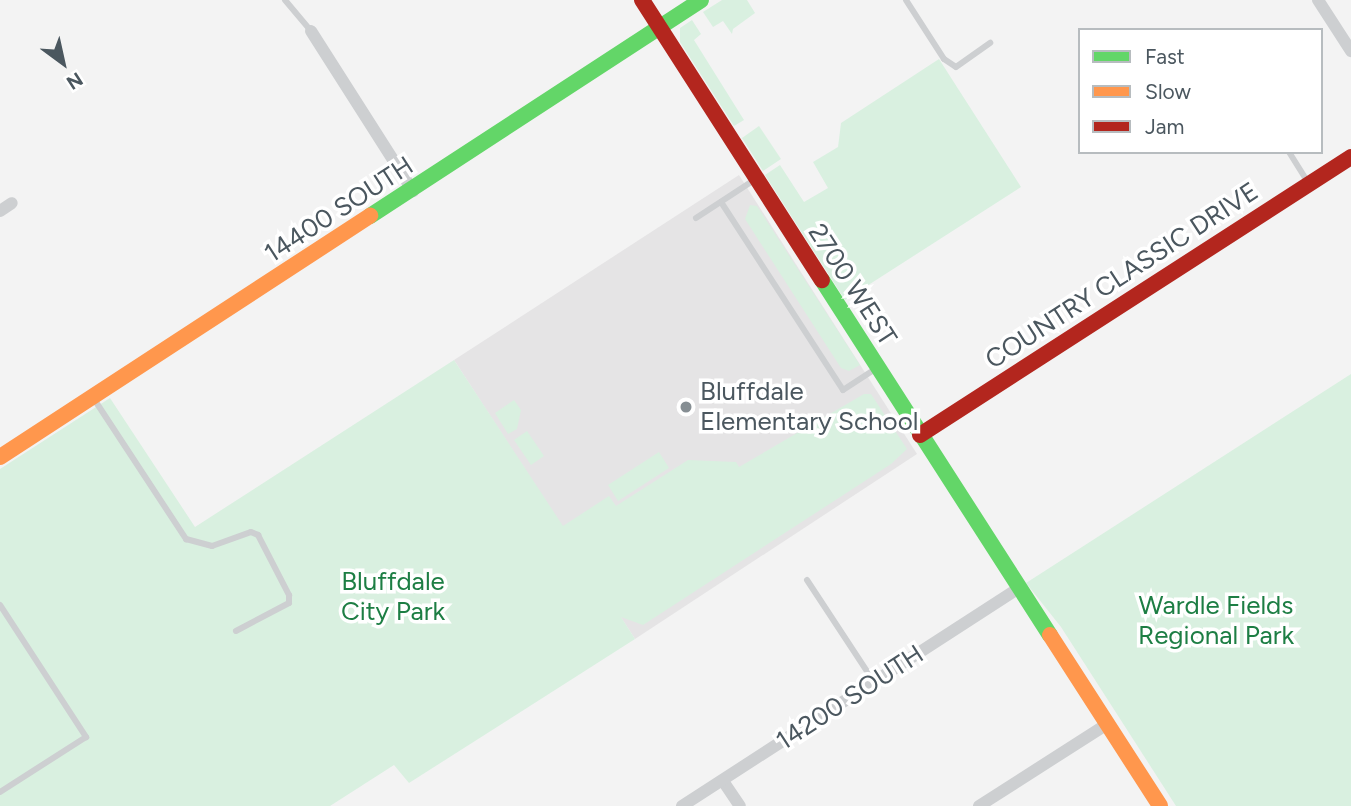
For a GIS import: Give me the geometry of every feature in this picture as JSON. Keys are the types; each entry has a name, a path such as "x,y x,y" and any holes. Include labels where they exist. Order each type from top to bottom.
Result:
{"main road":[{"name":"2700 WEST","path":"642,0 754,180 1160,806"},
{"name":"14400 SOUTH","path":"0,457 413,191 701,0"},
{"name":"COUNTRY CLASSIC DRIVE","path":"919,435 1351,157"}],"street":[{"path":"1318,0 1351,51"},
{"path":"310,31 413,191"},
{"path":"0,211 12,203"},
{"name":"14200 SOUTH","path":"682,806 1017,589"},
{"path":"979,806 1107,724"},
{"path":"723,781 740,806"}],"lane":[{"path":"285,0 310,31"},
{"path":"906,0 944,59 956,67 990,43"},
{"path":"1290,154 1309,185"},
{"path":"696,218 754,180"},
{"path":"721,202 843,390 877,368"},
{"path":"93,397 186,539 212,546 251,532 258,535 289,595 289,603 236,631"},
{"path":"807,580 874,682"},
{"path":"0,605 86,737 0,792"}],"shaded area":[{"name":"Bluffdale Elementary School","path":"739,175 917,454 635,639 454,360"}],"green space":[{"path":"722,0 747,0 755,13 733,29 732,34 723,21 713,27 703,12"},
{"path":"692,20 701,34 694,40 744,120 734,126 680,42 680,28"},
{"path":"939,59 1021,187 845,300 765,175 780,165 804,202 828,188 813,162 838,147 841,123"},
{"path":"759,126 781,159 763,171 742,138"},
{"path":"750,205 757,206 860,365 849,371 841,368 745,219"},
{"name":"Bluffdale City Park","path":"454,360 563,526 609,496 616,506 688,460 736,462 739,467 864,394 871,394 907,449 891,464 643,625 621,617 635,639 409,783 394,765 330,806 0,806 0,469 110,398 195,527"},
{"name":"Wardle Fields Regional Park","path":"1351,374 1351,806 1176,806 1061,627 1026,583"},
{"path":"514,400 521,410 517,429 508,434 495,413"},
{"path":"527,431 544,456 531,465 514,440"},
{"path":"659,452 669,468 618,501 608,485"}],"traffic: fast":[{"path":"370,216 701,0"},
{"path":"822,280 1050,635"}],"traffic: slow":[{"path":"0,457 370,216"},
{"path":"1050,635 1160,806"}],"traffic: jam":[{"path":"642,0 822,280"},
{"path":"920,435 1351,157"}],"place":[{"name":"Bluffdale Elementary School","path":"686,407"}]}
